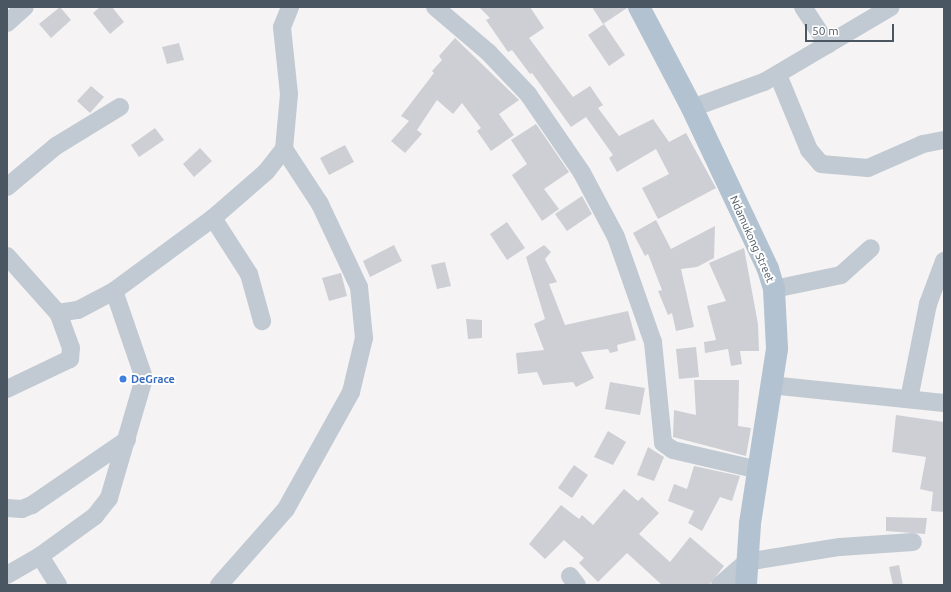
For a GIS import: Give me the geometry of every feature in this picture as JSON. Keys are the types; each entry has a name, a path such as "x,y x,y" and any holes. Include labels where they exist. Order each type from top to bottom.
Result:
{"main road":[{"name":"Ndamukong Street","path":"643,8 768,269 774,289 778,329 746,562 746,585"}],"street":[{"path":"7,23 25,7"},
{"path":"58,313 78,310 114,291 213,218 266,172 284,150 289,94 282,27 290,7"},
{"path":"435,7 488,52 528,94 582,174 616,237 653,342 664,443 673,450 759,470"},
{"path":"803,7 828,45"},
{"path":"692,108 778,75 891,7"},
{"path":"778,75 809,150 821,164 868,168 923,144 944,140"},
{"path":"7,187 56,146 120,107"},
{"path":"220,585 286,509 351,392 364,338 359,287 320,204 284,150"},
{"path":"213,218 246,269 262,322"},
{"path":"774,289 841,275 871,248"},
{"path":"7,256 58,313 71,348 70,359 7,389"},
{"path":"908,399 928,304 944,261"},
{"path":"7,575 40,556 102,508 127,440 144,378 114,291"},
{"path":"770,385 944,403"},
{"path":"7,508 22,509 32,505 127,440"},
{"path":"720,585 746,562 840,547 913,542"},
{"path":"40,556 58,585"}],"building":[{"path":"60,7 71,20 51,38 39,24"},
{"path":"100,7 112,7 124,22 110,34 93,13"},
{"path":"479,7 530,7 544,28 529,38 573,97 590,86 603,105 598,108 619,136 653,119 669,142 686,133 716,188 658,219 642,188 669,174 656,149 617,172 609,158 613,155 586,117 571,127 532,73 530,74 512,50 508,52 486,20 490,18"},
{"path":"592,7 627,7 627,8 603,24"},
{"path":"604,24 625,55 609,66 588,35"},
{"path":"455,38 519,100 499,114 514,135 491,151 477,131 481,128 462,103 453,114 437,100 417,130 422,134 405,153 391,141 409,121 401,116 434,73 432,71 442,60 439,56"},
{"path":"179,43 184,60 167,64 162,47"},
{"path":"91,86 104,97 90,113 77,101"},
{"path":"536,124 569,172 544,189 559,209 542,221 512,175 527,164 511,140"},
{"path":"155,128 164,140 139,157 131,145"},
{"path":"345,145 354,162 329,175 320,158"},
{"path":"200,148 212,161 194,177 183,164"},
{"path":"582,196 592,214 567,231 555,214"},
{"path":"656,220 671,249 715,226 714,258 697,267 681,269 694,327 676,331 672,313 668,315 658,291 662,290 648,254 645,256 633,233"},
{"path":"507,222 525,248 507,260 490,234"},
{"path":"394,245 402,261 370,277 363,261"},
{"path":"544,245 551,252 545,259 557,282 549,284 565,325 628,311 636,340 617,345 618,351 610,353 608,349 581,352 594,378 576,387 573,382 543,385 537,372 518,374 516,353 544,350 534,324 545,319 526,257"},
{"path":"744,248 758,324 759,351 740,351 742,364 731,366 728,349 705,353 704,342 716,340 707,306 726,301 709,263"},
{"path":"445,262 451,286 437,289 431,265"},
{"path":"341,273 347,296 329,301 322,278"},
{"path":"466,319 482,320 482,338 468,339"},
{"path":"696,347 699,377 679,379 676,349"},
{"path":"694,380 739,380 738,426 751,428 746,456 673,437 674,410 696,415"},
{"path":"610,382 645,388 640,415 605,409"},
{"path":"896,415 944,422 944,512 931,511 933,492 920,489 926,457 892,452"},
{"path":"608,431 626,442 613,465 594,457"},
{"path":"648,447 664,457 654,481 637,475"},
{"path":"574,465 588,475 572,498 558,488"},
{"path":"694,466 740,476 732,501 720,497 702,531 688,523 694,511 668,501 674,484 687,489"},
{"path":"624,489 638,501 642,497 659,513 639,534 670,562 690,537 724,566 709,585 662,585 627,553 598,582 579,563 584,558 564,540 545,559 529,544 561,505 579,519 582,515 593,525"},
{"path":"886,517 927,518 925,534 886,531"},
{"path":"899,565 903,585 893,585 889,567"}],"place":[{"name":"DeGrace","path":"123,379"}]}
